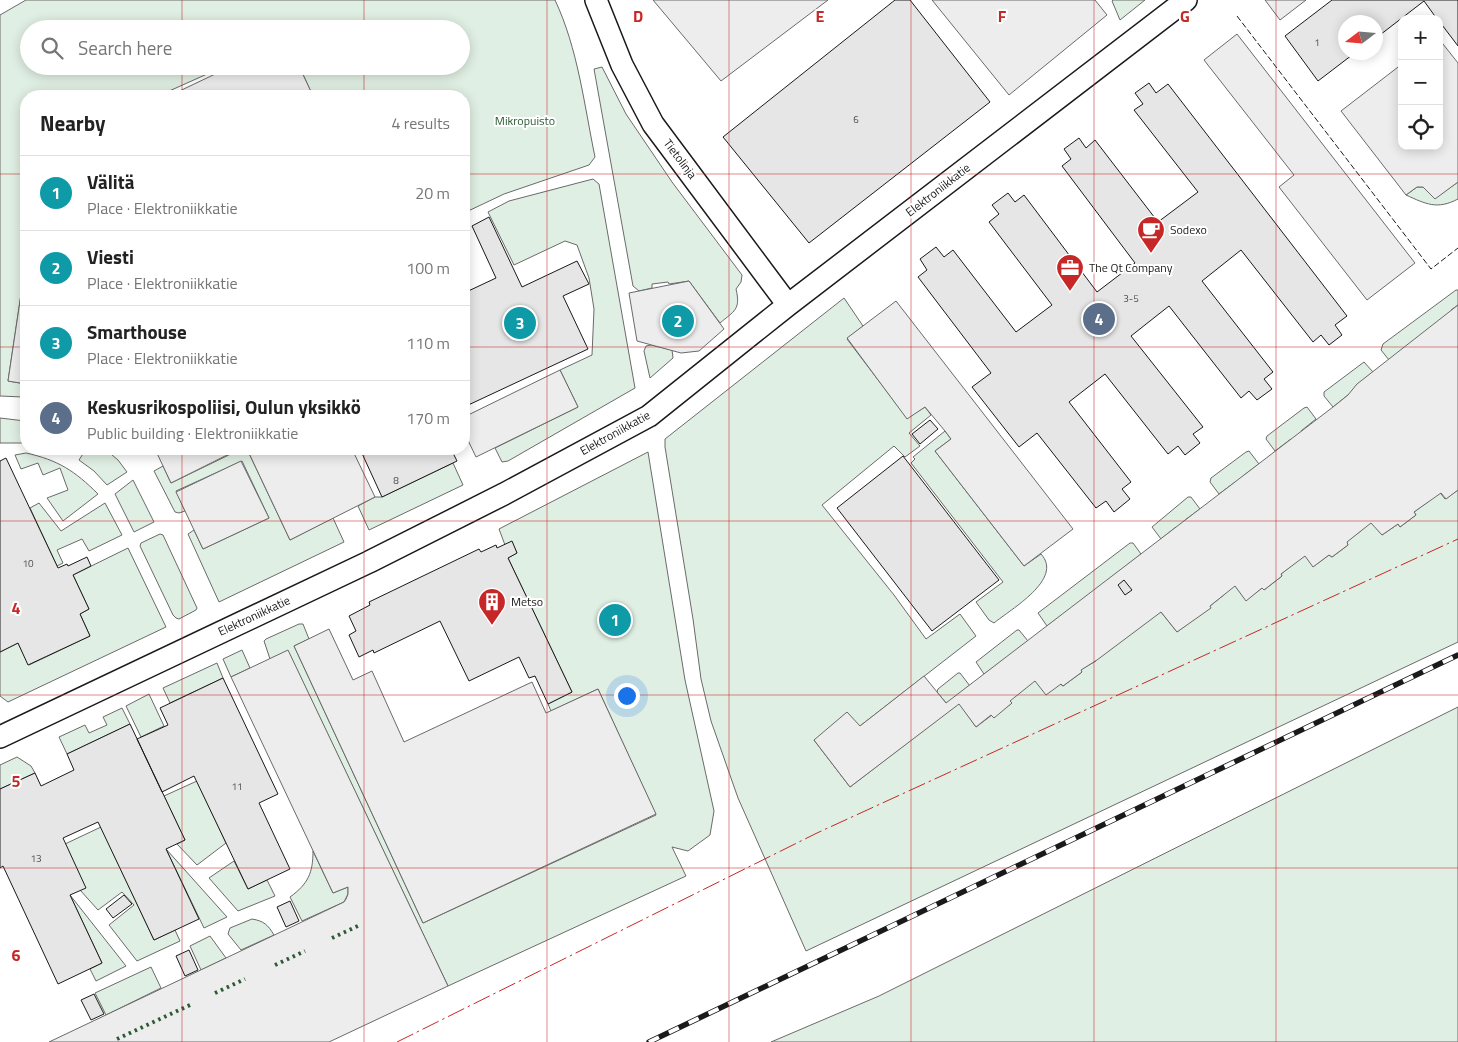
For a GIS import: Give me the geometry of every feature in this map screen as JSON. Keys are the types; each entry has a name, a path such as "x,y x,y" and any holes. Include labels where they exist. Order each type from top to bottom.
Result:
{"street":[{"name":"Tietolinja","path":"596,0 622,65 653,124 788,305"},
{"name":"Elektroniikkatie","path":"0,737 368,562 504,494 649,416 788,305 1186,0"}],"green space":[{"name":"Mikropuisto","path":"26,0 555,0 575,57 595,157 589,165 504,194 470,210 470,90 310,90 303,75 470,75 470,20 20,20 20,75 205,75 171,90 20,90 20,301 8,381 20,383 20,397 0,396 0,15"},
{"path":"1113,0 1145,0 1120,20"},
{"path":"602,67 626,114 672,182 742,275 741,282 736,289 737,306 733,313 720,323 689,281 652,284 652,288 639,291 633,286 594,69"},
{"path":"593,179 599,184 635,388 508,461 502,462 495,448 578,407 560,370 592,355 594,309 589,278 577,245 565,241 514,265 488,212 509,201"},
{"path":"1458,182 1458,199 1444,204 1426,203 1406,195 1417,187 1423,187 1435,198"},
{"path":"1458,290 1458,305 1451,310 1458,319 1405,348 1389,360 1381,350 1383,344"},
{"path":"844,298 863,326 847,339 907,418 925,407 931,415 909,433 920,446 905,457 894,446 822,505 894,595 926,639 960,614 976,636 860,726 814,740 850,787 951,709 937,692 938,689 958,673 970,686 955,697 976,727 1012,703 1010,701 1004,660 984,674 976,662 1017,630 1028,641 1013,653 1063,686 1082,672 1080,670 1096,661 1062,615 1047,626 1038,613 1130,543 1133,543 1141,554 1125,567 1177,632 1225,594 1176,527 1161,539 1152,527 1188,497 1191,497 1200,509 1185,520 1246,600 1262,588 1264,590 1282,576 1281,574 1296,562 1234,483 1219,494 1210,482 1211,478 1246,452 1249,451 1259,464 1243,476 1314,566 1329,555 1332,557 1348,545 1346,542 1362,530 1291,439 1275,451 1266,439 1267,436 1304,408 1307,407 1316,419 1301,431 1382,535 1398,524 1400,527 1416,515 1414,512 1429,501 1348,395 1333,407 1324,396 1324,392 1364,362 1373,372 1357,385 1445,499 1458,490 1458,642 806,951 738,798 711,721 701,679 665,439"},
{"path":"651,345 672,350 673,358 650,378 644,351 646,346"},
{"path":"0,418 20,420 20,443 0,443"},
{"path":"945,431 951,439 935,451 1024,566 1041,554 1046,564 1046,573 1041,583 1022,602 994,623 989,620 976,602 1003,582 911,463 915,459 913,457"},
{"path":"648,452 685,680 714,811 710,835 688,851 672,847 686,876 448,986 288,651 270,659 264,641 299,624 303,624 309,639 294,646 423,923 656,815 598,689 551,711 548,704 572,692 508,558 517,553 512,542 505,545 499,529"},
{"path":"15,455 33,455 57,463 82,479 98,494 63,521 47,498 68,490 60,468 43,475 38,463 21,469"},
{"path":"82,455 112,455 127,472 107,485 94,471 79,460"},
{"path":"229,455 250,455 290,540 333,518 344,542 219,602 188,534 194,530 203,549 269,518 242,461 176,491 185,511 179,513 175,512 154,471 163,466 171,483"},
{"path":"453,463 463,485 369,530 358,506 375,497 382,497"},
{"path":"133,480 154,522 134,532 115,494"},
{"path":"39,503 61,531 105,503 122,535 89,551 82,539 57,550 63,563 57,566 30,508"},
{"path":"160,534 163,535 197,608 179,619 173,615 140,546 141,543"},
{"path":"128,548 166,627 8,702 0,696 0,652 18,643 29,665 90,636 80,614 89,609 73,575"},
{"path":"242,650 250,668 231,677 223,659"},
{"path":"217,663 223,678 170,703 163,688"},
{"path":"149,694 164,726 141,737 126,706"},
{"path":"1458,707 1458,1042 771,1042 879,996"},
{"path":"122,708 130,724 67,754 59,737 85,725 89,733 107,725 103,717"},
{"path":"17,757 31,766 35,773 0,789 0,765"},
{"path":"197,781 226,843 197,865 177,844 185,840 164,796"},
{"path":"101,827 154,940 175,930 180,941 137,961 109,925 134,905 122,892 98,910 80,890 65,844"},
{"path":"166,849 227,917 204,928"},
{"path":"313,851 333,893 348,887 348,894 344,902 302,921 290,897 305,883 308,877 312,866"},
{"path":"234,861 248,889 267,880 275,896 238,911 209,878"},
{"path":"70,895 126,966 96,981 90,969 102,963"},
{"path":"252,919 265,924 274,935 241,950 228,934 230,928"},
{"path":"210,936 226,958 201,970 190,946"},
{"path":"151,967 161,988 106,1015 95,993"}],"shaded area":[{"path":"653,0 828,0 721,81"},
{"path":"932,0 1095,0 1107,15 1009,95"},
{"path":"1265,0 1306,0 1280,20"},
{"path":"1237,34 1415,263 1367,300 1279,187 1294,175 1204,60"},
{"path":"1443,44 1458,63 1458,182 1435,199 1423,187 1417,187 1406,195 1341,111 1398,67 1398,150 1443,150"},
{"path":"213,75 303,75 310,90 182,90"},
{"path":"689,281 724,329 699,351 681,353 637,341 629,293"},
{"path":"20,301 20,383 8,381"},
{"path":"896,301 1073,529 1024,566 935,451 951,439 945,431 925,407 907,419 847,338"},
{"path":"1458,305 1458,490 1446,499 1441,493 1414,512 1416,515 1400,527 1398,524 1382,535 1371,523 1347,542 1348,545 1332,557 1329,555 1313,567 1305,556 1264,590 1262,588 1246,601 1235,586 1210,606 1211,608 1177,632 1161,612 1081,670 1082,672 1063,686 1061,684 1046,695 1035,681 1010,701 1012,703 994,718 991,715 976,727 959,704 850,787 814,740 847,712 860,726 924,676 946,703 1333,407 1348,395 1357,384"},
{"path":"560,370 578,407 476,457 470,444 470,414"},
{"path":"158,455 227,455 171,483"},
{"path":"250,455 355,455 375,497 290,540"},
{"path":"241,461 269,518 203,549 176,492"},
{"path":"329,629 353,680 372,671 404,742 532,682 546,713 598,689 656,814 423,923 294,646"},
{"path":"288,650 448,986 329,1042 49,1042 344,902 346,899 348,887 333,893 231,677"}],"building":[{"path":"895,0 910,0 990,102 809,243 723,137"},
{"path":"1332,0 1458,0 1458,46 1443,26 1443,15 1434,15 1424,1 1406,15 1398,15 1398,21 1383,33 1383,15 1338,15 1338,60 1346,60 1318,81 1285,36"},
{"path":"1149,83 1156,93 1168,84 1347,316 1335,325 1342,335 1329,345 1321,335 1313,342 1241,250 1202,281 1273,372 1264,379 1272,389 1257,400 1249,391 1241,398 1169,306 1131,336 1203,427 1193,434 1200,443 1185,455 1178,446 1168,454 1105,374 1069,402 1131,482 1122,489 1130,499 1114,512 1106,501 1096,508 1037,433 1019,447 972,387 991,373 918,277 927,270 920,259 936,247 944,257 953,250 1016,332 1052,305 989,222 999,214 992,205 1008,193 1015,202 1024,195 1097,292 1135,263 1062,166 1071,159 1064,149 1079,138 1086,148 1095,140 1158,222 1198,192 1134,110 1143,104 1135,93"},
{"path":"489,217 522,287 577,261 589,284 563,296 588,349 470,404 470,290 496,278 472,226"},
{"path":"930,420 938,429 920,444 912,434"},
{"path":"363,455 454,455 457,461 382,497"},
{"path":"903,456 999,580 932,631 837,508"},
{"path":"6,458 58,568 67,564 68,566 87,557 91,566 73,575 89,609 80,614 90,636 28,665 18,643 0,652 0,461"},
{"name":"Metso","path":"512,541 517,553 508,558 572,692 548,704 535,676 529,678 519,657 469,681 440,621 374,653 373,650 359,657 349,635 356,631 349,616 370,605 369,602 479,549 481,552 496,545 497,548"},
{"path":"1124,580 1132,590 1125,595 1118,585"},
{"path":"223,678 278,794 259,803 290,869 248,889 194,776 162,792 137,739 168,725 160,708"},
{"path":"130,724 185,840 166,849 199,919 154,940 98,822 63,838 86,888 70,895 102,963 58,984 3,866 0,868 0,789 35,773 41,786 74,770 67,754"},
{"path":"124,895 132,904 113,918 106,909"},
{"path":"290,901 299,921 286,927 277,907"},
{"path":"189,950 198,970 185,976 176,956"},
{"path":"94,994 104,1014 91,1020 81,1000"}],"railway":[{"path":"649,1042 1458,655"}],"hedge":[{"path":"332,938 360,925"},
{"path":"275,965 305,951"},
{"path":"215,993 245,979"},
{"path":"117,1039 190,1005"}],"fence":[{"path":"1237,16 1431,269 1458,248"}],"power":[{"path":"397,1042 817,833 1458,539"}],"place":[{"name":"Sodexo","path":"1151,254"},
{"name":"The Qt Company","path":"1070,292"},
{"name":"Keskusrikospoliisi, Oulun yksikkö","path":"1099,319"},
{"name":"Viesti","path":"678,321"},
{"name":"Smarthouse","path":"520,323"},
{"name":"Välitä","path":"615,620"},
{"name":"Metso","path":"492,626"}]}
